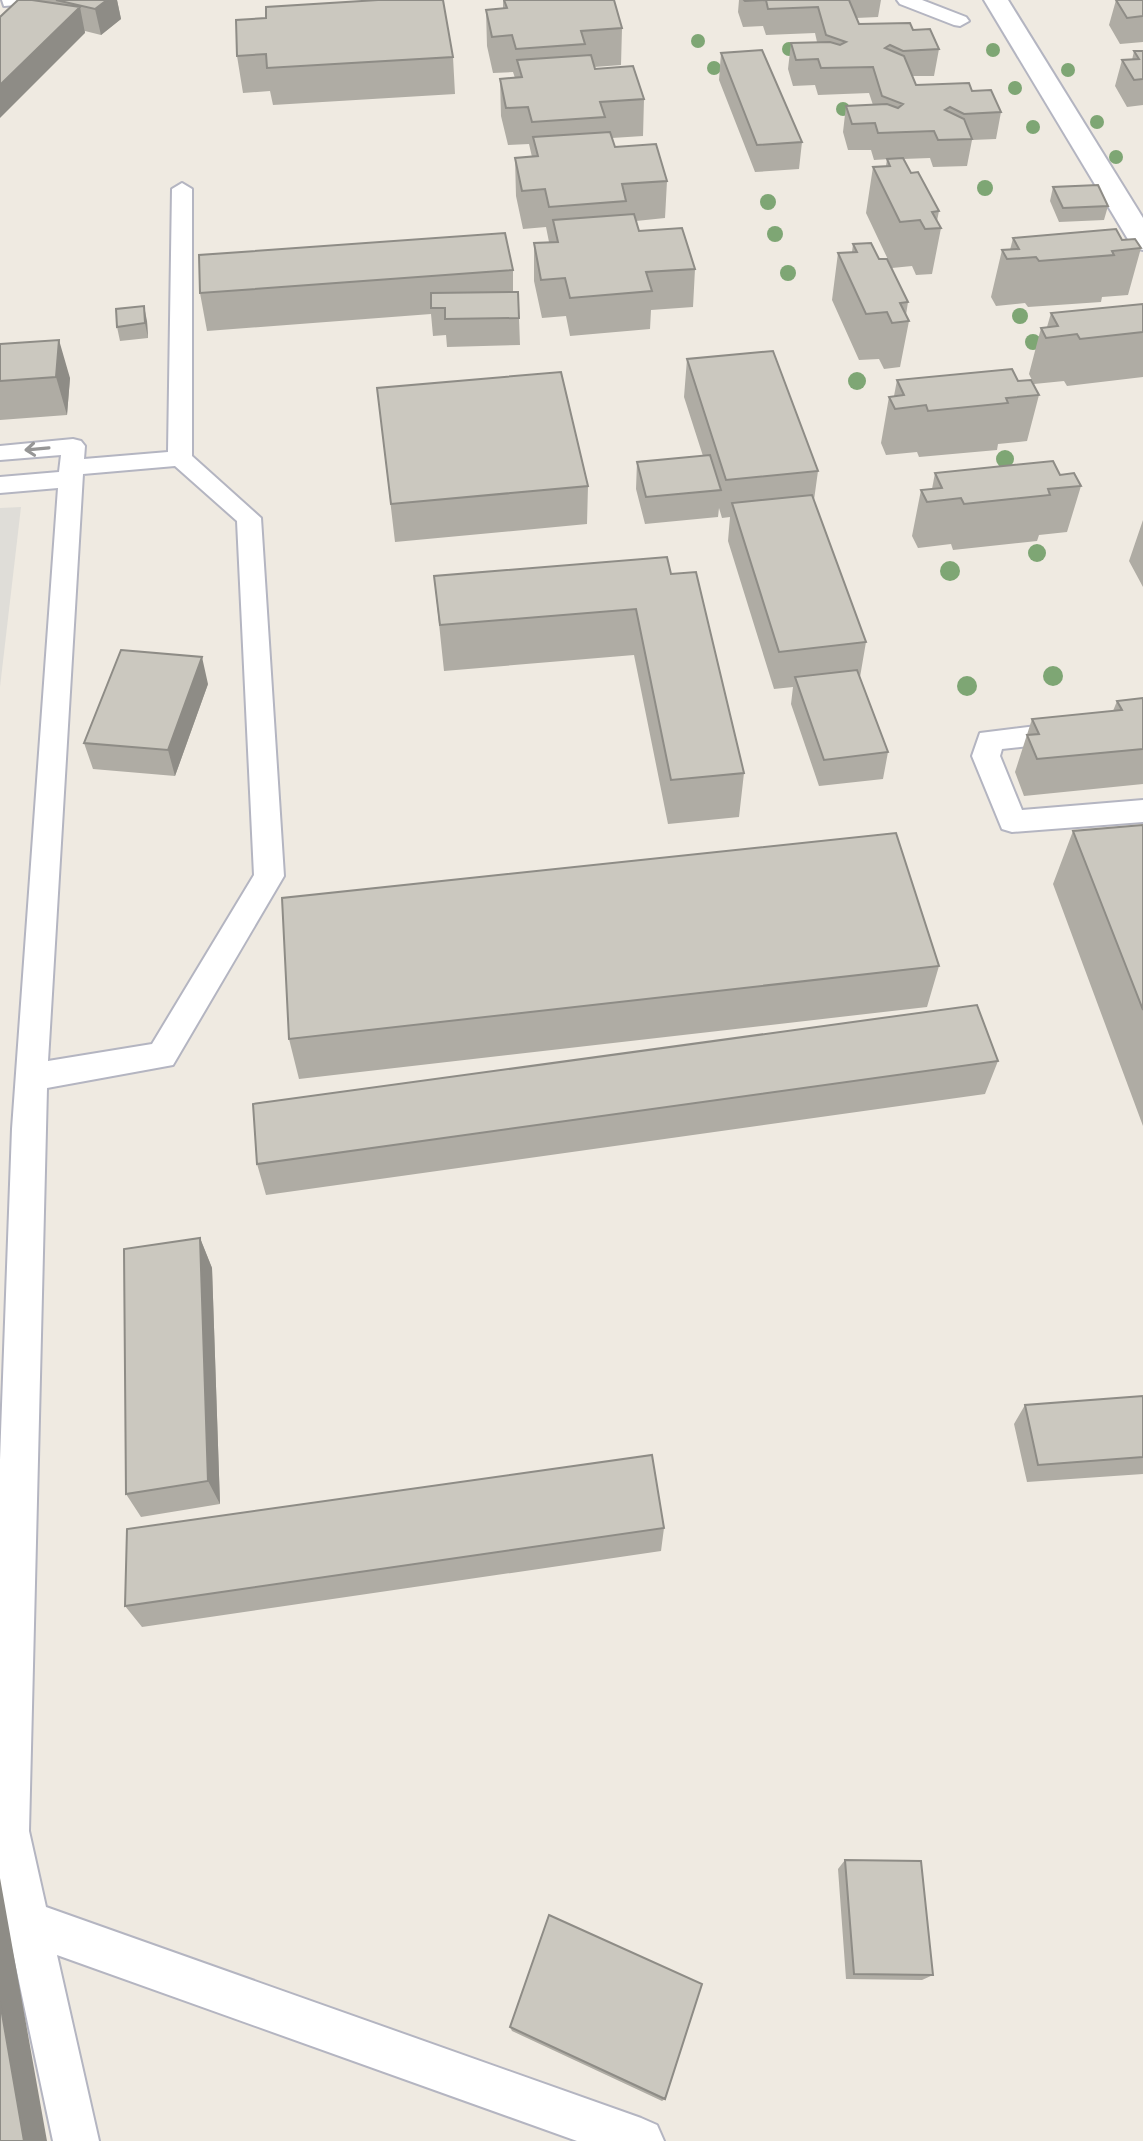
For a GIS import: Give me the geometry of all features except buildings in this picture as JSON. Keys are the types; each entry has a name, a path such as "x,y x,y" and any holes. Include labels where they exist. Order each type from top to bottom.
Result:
{"street":[{"path":"996,0 1143,241"}],"lane":[{"path":"906,0 960,21"},
{"path":"180,458 182,189"},
{"path":"0,453 72,464 180,458 249,518 269,876 162,1056 31,1077"},
{"path":"0,485 72,464"},
{"path":"72,464 31,1077 8,1831 76,2141"},
{"path":"1143,723 990,740 986,756 1012,821 1143,811"},
{"path":"29,1923 641,2141"}],"shaded area":[{"path":"21,507 0,687 0,508"}]}
